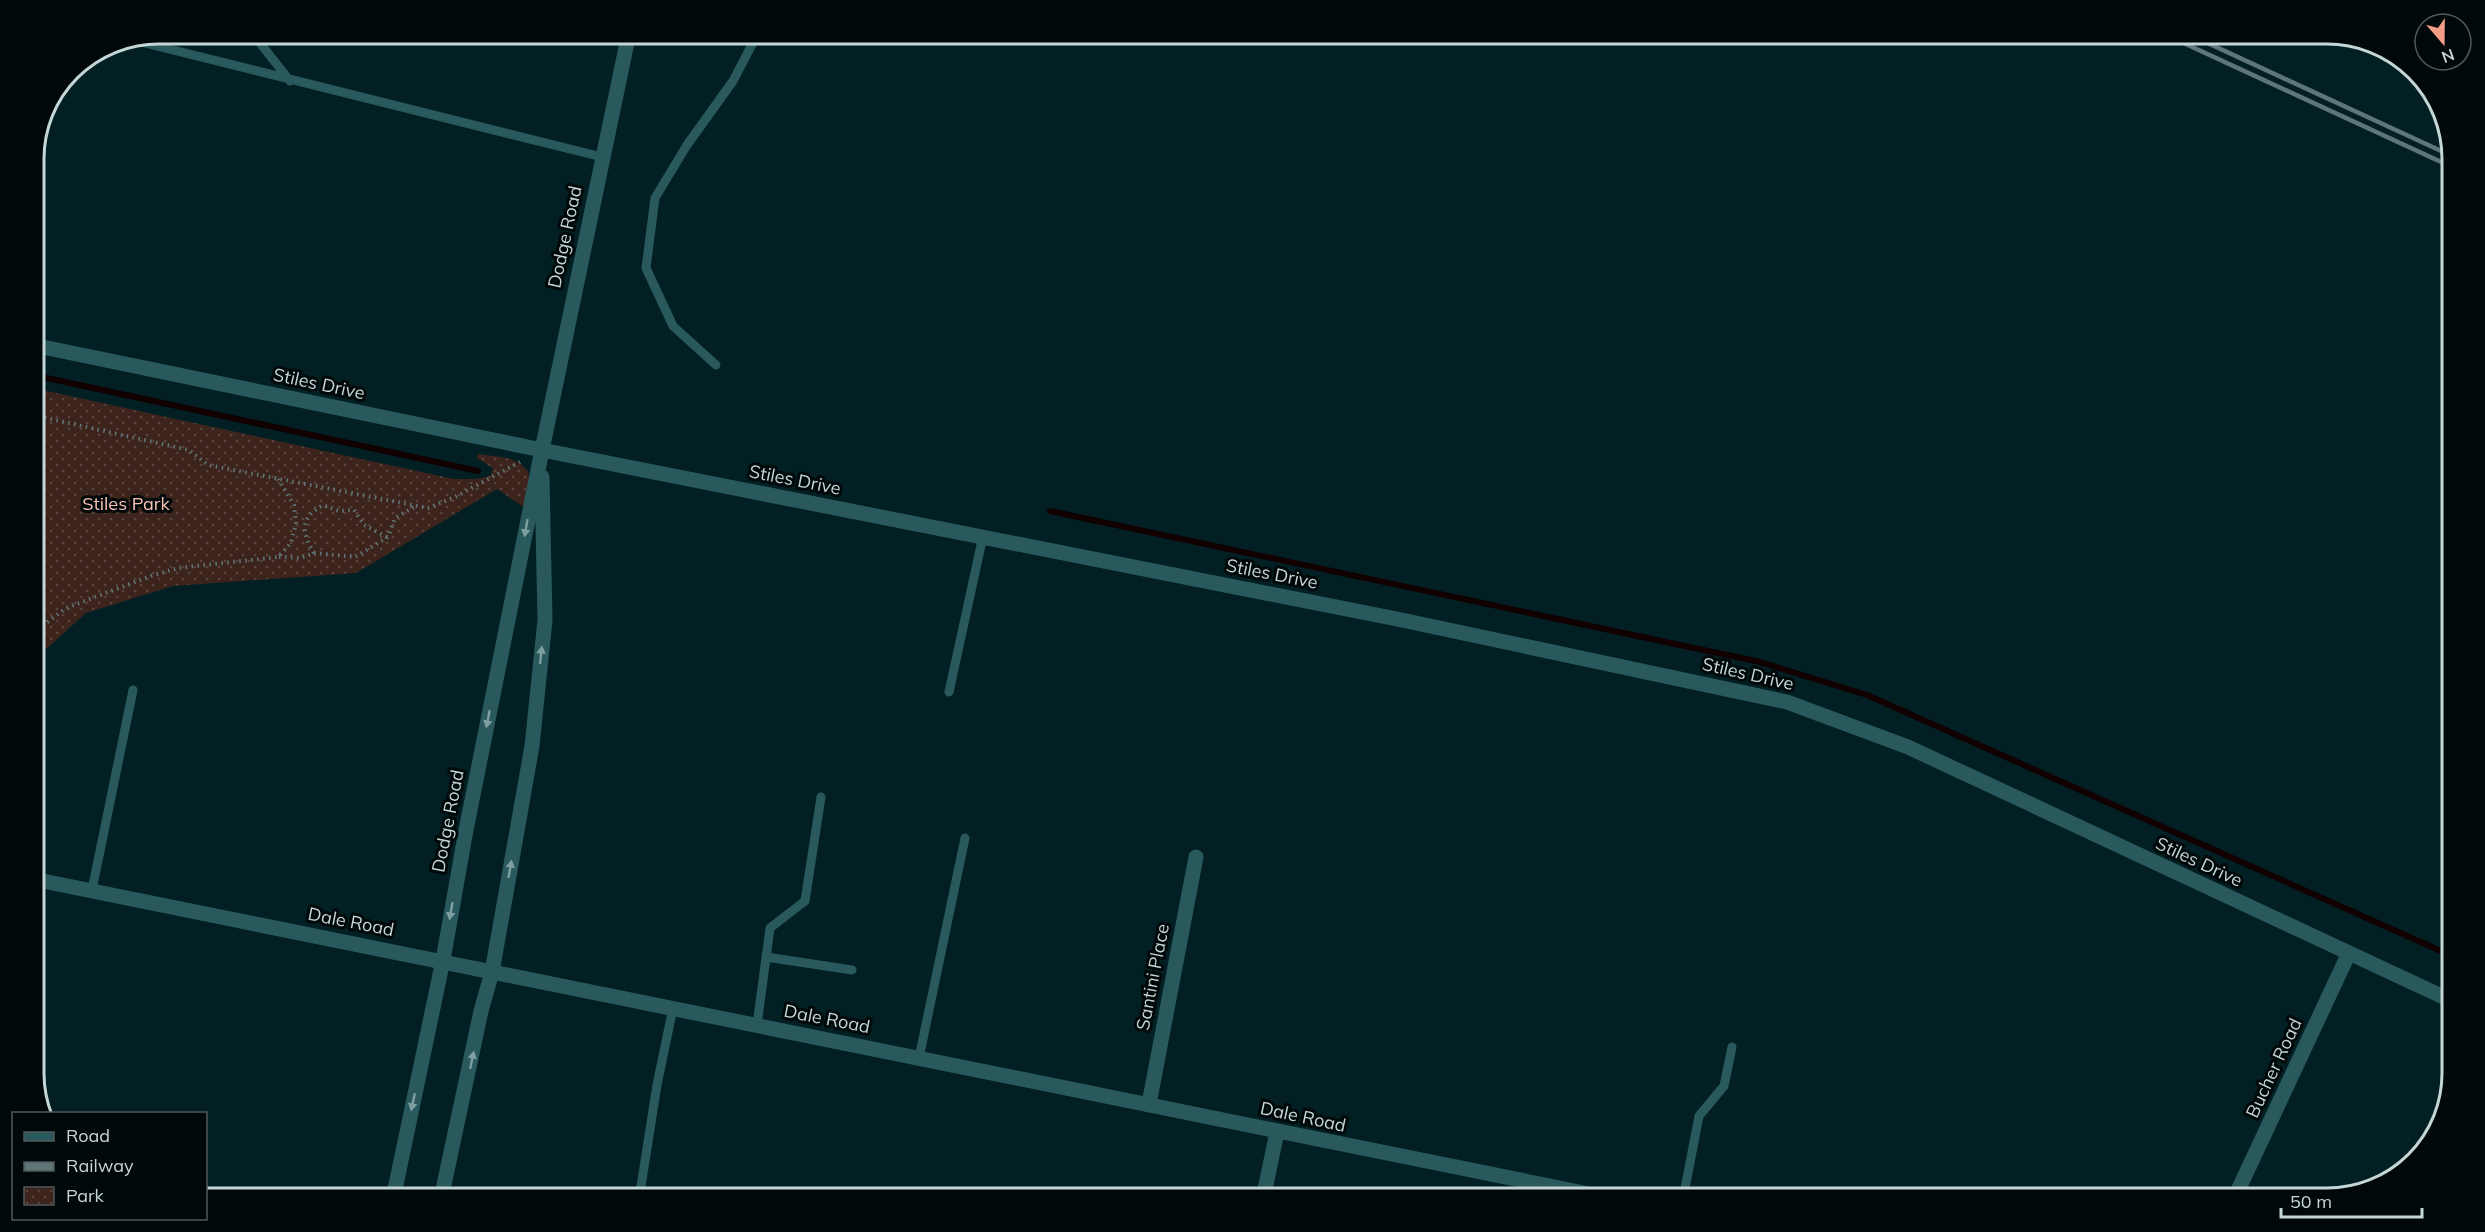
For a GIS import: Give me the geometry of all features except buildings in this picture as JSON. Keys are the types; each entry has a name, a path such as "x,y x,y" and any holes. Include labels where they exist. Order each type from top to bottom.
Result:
{"street":[{"name":"Dodge Road","path":"395,1188 542,450 627,44"},
{"name":"Stiles Drive","path":"44,347 542,450 1397,619 1786,702 1908,747 2442,996"},
{"name":"Dodge Road","path":"443,1188 481,1011 492,972 532,746 545,620 542,450"},
{"name":"Santini Place","path":"1149,1104 1196,857"},
{"name":"Dale Road","path":"44,881 1559,1188"},
{"name":"Bucher Road","path":"2239,1188 2349,953"},
{"path":"1265,1188 1277,1132"}],"lane":[{"path":"148,44 602,157"},
{"path":"261,44 290,81"},
{"path":"716,365 673,326 646,268 655,198 687,145 733,81 752,44"},
{"path":"949,692 983,536"},
{"path":"92,890 133,690"},
{"path":"757,1025 770,928 805,901 821,797"},
{"path":"919,1058 965,838"},
{"path":"766,957 852,970"},
{"path":"641,1188 657,1085 673,1008"},
{"path":"1685,1188 1699,1116 1724,1086 1732,1047"}],"path":[{"path":"44,417 189,450 208,465 428,508 455,497 542,450"},
{"path":"278,478 294,505 296,524 291,543 278,557"},
{"path":"314,553 304,537 305,523 313,511 323,505 339,511 354,510 364,525 388,537"},
{"path":"44,625 66,608 178,568 278,557 301,558 314,553 355,557 388,537 395,518 417,506"}],"green space":[{"name":"Stiles Park","path":"44,390 454,479 477,479 490,476 493,468 477,458 478,454 512,460 525,468 529,475 531,484 525,508 497,489 356,573 173,586 86,613 44,651"}],"waterway":[{"path":"44,377 478,471"},
{"path":"1050,511 1760,662 1867,695 2442,951"}],"railway":[{"path":"2186,44 2441,162"},
{"path":"2210,44 2441,151"}]}
